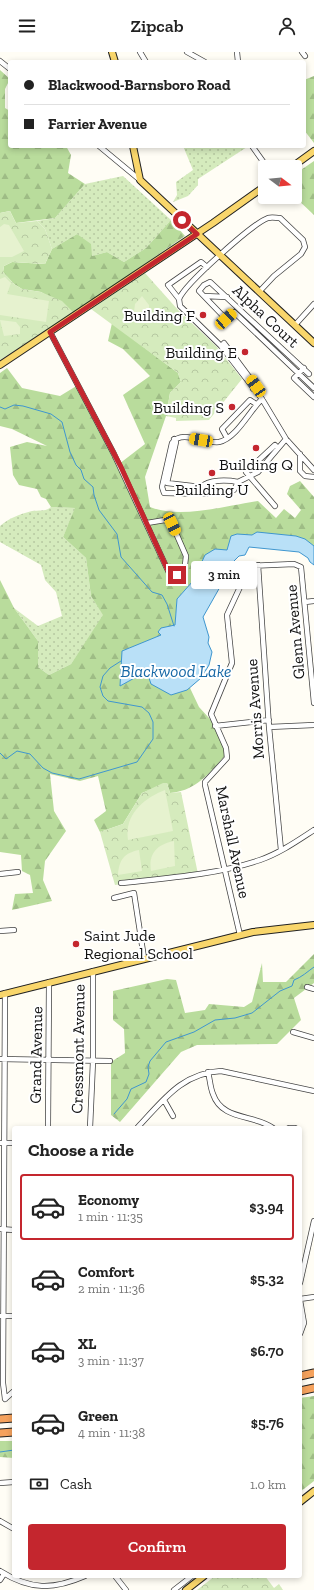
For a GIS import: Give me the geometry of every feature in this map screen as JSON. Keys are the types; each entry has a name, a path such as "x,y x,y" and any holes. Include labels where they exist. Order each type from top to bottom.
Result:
{"highway":[{"path":"302,1376 314,1374"},
{"path":"302,1391 314,1388"},
{"path":"0,1419 12,1418"},
{"path":"0,1433 12,1432"}],"main road":[{"path":"133,148 140,180 314,342"},
{"path":"302,160 314,152"},
{"path":"0,365 197,234 258,191"},
{"path":"2,994 267,929 314,925"},
{"path":"302,1500 314,1491"},
{"path":"186,1590 201,1578"}],"street":[{"path":"187,52 201,60"},
{"path":"302,52 305,56"},
{"path":"0,61 8,67"},
{"path":"101,148 140,180"},
{"path":"253,148 262,160"},
{"path":"179,299 207,268 239,238 267,218 280,218 288,224 304,242 304,249 301,254 271,279 259,292"},
{"path":"207,268 201,262 168,286 179,299 180,306 221,346 253,389 262,398 286,439 314,470"},
{"path":"197,279 204,285 199,291 226,319 234,312 314,388"},
{"name":"Alpha Court","path":"204,285 210,282 309,374"},
{"path":"204,296 227,297"},
{"path":"295,325 314,304"},
{"path":"50,332 114,454 170,575 177,575 185,566 186,556 172,524 165,520 147,523"},
{"path":"262,339 267,334"},
{"path":"277,354 282,348"},
{"path":"304,368 294,378 314,397"},
{"path":"238,482 234,490 207,494 164,493 162,487 174,439 180,436 218,442 227,438 249,417 256,404 262,398"},
{"path":"227,438 222,429 250,400 256,404"},
{"path":"174,439 176,442 167,483 201,487 205,483 230,480 238,482 258,472 286,439"},
{"path":"275,506 246,472 275,445 278,448"},
{"path":"300,454 300,471 306,476 314,477"},
{"name":"Glenn Avenue","path":"258,565 294,564 300,566 303,572 314,703"},
{"name":"Morris Avenue","path":"258,565 269,727 281,850"},
{"name":"Marshall Avenue","path":"240,935 205,788 205,782 227,758 226,748 211,714 232,663 227,615 247,572 251,566 258,565"},
{"path":"305,602 314,601"},
{"path":"215,726 269,720"},
{"path":"269,727 314,725"},
{"path":"121,883 224,870 262,859 281,850 314,830"},
{"path":"0,874 18,872"},
{"path":"114,898 134,893 144,958"},
{"path":"0,932 14,930"},
{"name":"Cressmont Avenue","path":"90,1126 93,1061 92,971"},
{"name":"Grand Avenue","path":"48,1126 49,982"},
{"path":"307,988 314,989"},
{"path":"2,994 6,1059 2,1101 2,1316 3,1383 5,1399 12,1393"},
{"path":"293,1032 314,1038"},
{"path":"0,1059 110,1061"},
{"path":"139,1126 182,1082 208,1072 221,1071 314,1091"},
{"path":"208,1072 213,1094 223,1109 233,1115 265,1123 270,1126"},
{"path":"164,1100 173,1116"},
{"path":"302,1275 312,1236 314,1221"},
{"path":"2,1229 12,1230"},
{"path":"302,1299 314,1297"},
{"path":"302,1311 304,1323 302,1328"},
{"path":"0,1484 12,1482"},
{"path":"0,1520 12,1528"},
{"path":"0,1580 2,1572 12,1577"},
{"path":"13,1578 28,1586 45,1588 64,1587 81,1578"},
{"path":"117,1578 126,1590"},
{"path":"174,1590 189,1578"}],"green space":[{"path":"0,70 8,77 8,83 5,89 5,108 8,110 8,148 67,148 71,155 68,173 85,184 55,218 16,223 10,211 0,213"},
{"path":"314,76 314,143 306,133 306,79"},
{"path":"184,148 245,148 198,179 198,185 188,196 173,202 177,195 176,182 193,170"},
{"path":"314,161 314,215 302,204 302,169"},
{"path":"123,176 171,220 146,248 124,262 107,252 92,256 77,234 52,249 45,229 37,221 55,218 85,184"},
{"path":"10,211 16,223 37,221 45,229 52,249 45,264 12,262 4,266 3,272 14,284 22,289 41,292 62,301 74,313 0,360 0,213"},
{"path":"171,220 185,236 74,313 41,292 22,289 14,284 3,272 4,266 12,262 45,264 52,249 77,234 91,244 92,256 107,252 124,262 146,248"},
{"path":"4,224 9,225 24,251 12,257 0,257 0,227"},
{"path":"145,273 179,311 216,346 242,379 209,420 176,421 176,418 166,416 170,393 181,382 178,373 91,309"},
{"path":"5,277 11,283 7,294 49,301 46,322 0,315 0,279"},
{"path":"142,296 149,305 149,311 145,315 139,315 134,312 135,304"},
{"path":"0,320 16,322 20,327 20,334 4,336"},
{"path":"112,323 178,373 181,382 170,393 166,416 145,477 150,507 175,512 189,512 258,501 276,518 284,509 295,518 301,510 287,494 290,486 300,481 314,497 314,548 290,535 206,555 193,581 177,599 175,625 162,635 120,686 138,676 149,678 170,694 190,688 199,707 220,730 227,753 209,773 188,789 170,793 167,783 142,793 123,824 100,832 94,820 106,811 98,776 80,781 50,774 54,811 66,831 45,861 43,880 52,901 12,910 15,894 33,893 30,875 22,871 21,855 0,852 0,580 14,608 38,641 38,667 49,675 71,664 103,615 91,596 86,558 63,537 75,508 51,507 46,499 41,497 37,489 19,485 13,475 10,447 27,442 47,446 12,429 0,426 0,373 7,368 22,388 60,396 78,385 119,464 145,444 123,395 150,376 123,349 108,341"},
{"path":"51,507 76,508 63,537 86,558 91,596 104,615 71,664 49,675 38,667 38,641 14,608 38,626 62,616 56,592 45,580 41,565 0,542 0,526 19,515 32,511 49,509"},
{"path":"163,783 167,783 170,793 181,792 198,874 115,885 100,832 123,824 142,793"},
{"path":"165,790 173,831 128,840 129,823 132,815 143,803 157,793"},
{"path":"174,841 175,866 151,871 151,859 155,850 163,844"},
{"path":"139,850 142,871 118,875 123,858 134,851"},
{"path":"314,954 314,983 294,998 301,1020 277,1044 197,1045 181,1052 120,1122 111,1115 111,1062 125,1053 124,1029 113,1020 113,991 167,979 176,980 185,1013 205,1010 209,1004 244,1007 252,1002 262,963 263,982 286,982"},
{"path":"314,1396 314,1481 302,1490 302,1398"},
{"path":"0,1441 12,1441 12,1458 0,1457"},
{"path":"212,1578 266,1578 274,1588 279,1584 283,1590 197,1590"}],"water":[{"name":"Blackwood Lake","path":"257,532 296,536 305,539 314,546 314,565 308,558 299,552 249,547 245,555 239,556 225,570 220,587 203,617 209,637 208,643 212,652 209,665 201,678 187,690 171,695 151,684 149,678 138,676 120,686 122,651 161,635 158,632 161,628 175,625 177,599 193,581 205,555 215,549 227,550 231,536 237,534 252,535"}],"waterway":[{"path":"0,407 5,409 14,405 23,406 51,414 62,422 70,452 76,465 81,470 84,479 93,487 99,510 117,534 121,557 152,592 162,595 167,604 174,626"},
{"path":"0,753 6,759 17,751 30,754 43,768 52,773 79,779 137,762 153,739 153,722 149,713 142,707 108,701 103,696 100,687 103,676 110,668 121,661"},
{"path":"114,1114 127,1099 131,1089 146,1082 149,1074 148,1067 150,1061 166,1042 194,1032 215,1020 235,1018 252,1013 280,991 292,986 294,980 314,967"},
{"path":"0,1452 12,1450"}],"place":[{"name":"Building F","path":"203,315"},
{"name":"Building E","path":"245,352"},
{"name":"Building S","path":"232,407"},
{"name":"Building Q","path":"256,448"},
{"name":"Building U","path":"212,473"},
{"name":"Saint Jude Regional School","path":"76,944"}],"route":[{"path":"177,575 170,575 121,467 50,332 197,234 182,220"}]}
